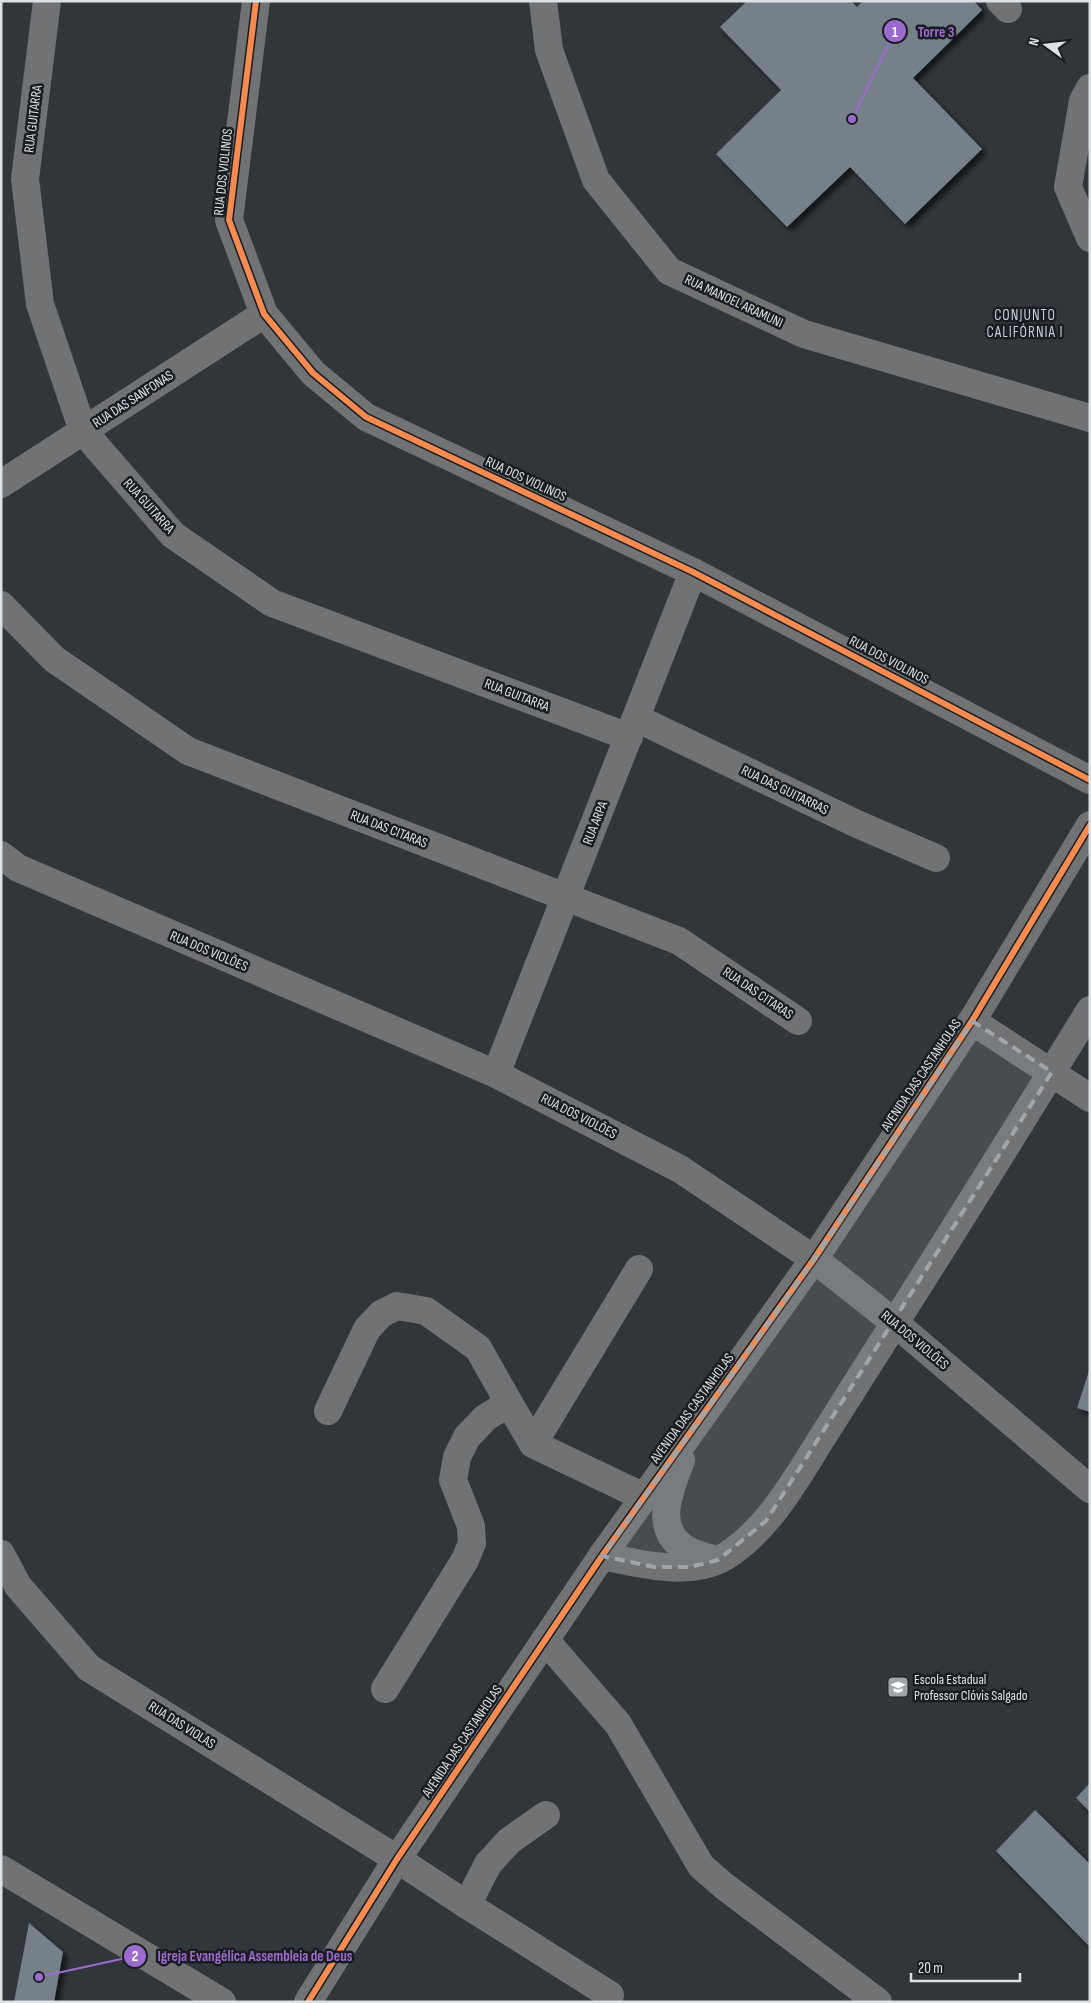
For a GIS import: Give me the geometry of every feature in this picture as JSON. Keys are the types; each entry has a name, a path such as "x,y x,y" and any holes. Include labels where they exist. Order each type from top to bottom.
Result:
{"street":[{"name":"RUA GUITARRA","path":"47,1 25,179 40,304 83,431 173,535 272,603 632,727"},
{"name":"RUA DOS VIOLINOS","path":"256,1 228,220 264,314 313,373 366,417 693,572 1090,780"},
{"name":"RUA MANOEL ARAMUNI","path":"543,1 549,50 596,180 669,271 804,334 1090,418"},
{"path":"1090,88 1083,101 1068,187 1090,238"},
{"name":"RUA DAS SANFONAS","path":"1,484 264,314"},
{"name":"RUA ARPA","path":"496,1074 693,572"},
{"name":"RUA DAS CITARAS","path":"1,605 54,659 188,751 679,941 798,1021"},
{"name":"RUA DAS GUITARRAS","path":"632,727 936,858"},
{"name":"AVENIDA DAS CASTANHOLAS","path":"308,2002 397,1859 602,1556 814,1259 972,1021 1090,825"},
{"name":"RUA DOS VIOLÕES","path":"1,855 18,868 496,1074 680,1169 814,1259 895,1323 1090,1489"},
{"path":"602,1556 654,1566 690,1567 718,1560 740,1545 766,1521 781,1501 895,1323 1090,1010"},
{"path":"972,1021 1090,1098"},
{"path":"533,1444 639,1269"},
{"path":"328,1411 367,1329 381,1314 398,1306 426,1311 478,1348 533,1444 644,1497"},
{"path":"385,1689 465,1560 472,1543 471,1526 453,1480 457,1457 466,1437 485,1418 509,1403"},
{"path":"694,1426 667,1497 665,1514 674,1538 684,1548 718,1560"},
{"name":"RUA DAS VIOLAS","path":"1,1554 18,1586 89,1668 397,1859 467,1906 610,1995"},
{"path":"546,1640 618,1724 701,1866 724,1886 878,2002"},
{"path":"467,1906 488,1864 509,1841 546,1815"},
{"path":"1,1869 222,2002"}],"highlighted area":[{"path":"972,1021 1052,1072 766,1521 718,1560 690,1567 654,1567 602,1556 814,1259"}],"building":[{"path":"747,1 851,1 857,7 863,1 974,1 982,10 913,78 982,149 905,224 850,167 787,227 716,154 781,90 720,27"},
{"path":"1090,1368 1090,1412 1077,1408"},
{"path":"1090,1783 1090,1812 1076,1798"},
{"path":"1035,1810 1090,1864 1090,1947 996,1851"},
{"path":"29,1923 63,1952 54,2002 14,2002"}],"cycle path":[{"path":"256,1 229,220 264,314 313,373 366,417 693,572 1090,780"},
{"path":"308,2002 397,1859 602,1556 814,1259 972,1021 1090,825"}],"place":[{"name":"Torre 3","path":"852,119"},
{"name":"Escola Estadual Professor Clóvis Salgado","path":"898,1687"},
{"name":"Igreja Evangélica Assembleia de Deus","path":"39,1977"}],"district":[{"name":"CONJUNTO CALIFÓRNIA I","path":"1025,324"}]}
